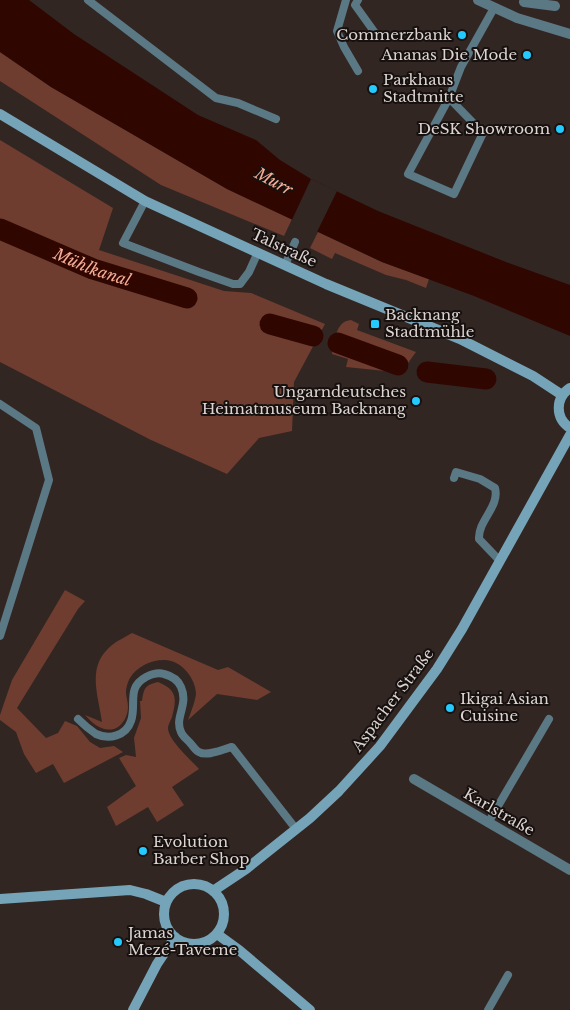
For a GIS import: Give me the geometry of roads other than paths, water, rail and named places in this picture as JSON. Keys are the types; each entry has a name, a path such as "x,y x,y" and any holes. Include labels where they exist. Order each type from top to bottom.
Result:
{"street":[{"path":"478,0 517,18 568,35"},
{"path":"517,18 524,1 554,6"},
{"name":"Talstraße","path":"0,114 146,201 326,284 460,339 533,376 562,395"},
{"path":"570,388 562,395 559,408 562,421 570,428"},
{"name":"Aspacher Straße","path":"214,891 246,869 310,818 339,791 380,746 437,669 470,617 570,435"},
{"name":"Karlstraße","path":"414,779 570,870"},
{"path":"196,884 214,891 221,903 224,914 223,922 217,934 200,944 184,943 168,930 164,919 164,910 171,894 178,888 196,884"},
{"path":"0,899 12,903 130,890 166,902"},
{"path":"217,934 239,950 310,1010"},
{"path":"133,1010 157,964 175,937"}],"lane":[{"path":"88,0 216,98 238,102 276,119"},
{"path":"346,0 337,31 358,71"},
{"path":"358,0 355,5 378,37"},
{"path":"449,98 483,134 454,194 408,174 449,98 461,68 494,8"},
{"path":"146,201 123,243 233,284 240,284 249,272 258,252"},
{"path":"285,265 296,242"},
{"path":"0,404 36,428 49,480 0,636"},
{"path":"455,475 480,479 495,488 496,499 480,528 479,539 500,561"},
{"path":"78,719 96,734 112,737 120,734 131,723 133,692 136,684 152,674 161,672 170,676 178,681 184,698 179,720 181,733 199,752 207,754 232,747 296,829"},
{"path":"488,823 549,719"},
{"path":"488,1010 508,975"}],"water":[{"name":"Murr","path":"0,0 29,0 74,34 198,115 256,140 280,160 311,179 378,211 506,262 570,285 570,336 474,296 382,262 227,189 51,87 0,52"}],"waterway":[{"name":"Mühlkanal","path":"0,229 93,269 187,298"},
{"name":"Mühlkanal","path":"270,324 313,336"},
{"name":"Mühlkanal","path":"338,343 398,365"},
{"name":"Mühlkanal","path":"427,372 486,379"}],"place":[{"name":"Commerzbank","path":"462,35"},
{"name":"Ananas Die Mode","path":"527,55"},
{"name":"Parkhaus Stadtmitte","path":"373,89"},
{"name":"DeSK Showroom","path":"560,129"},
{"name":"Backnang Stadtmühle","path":"375,324"},
{"name":"Ungarndeutsches Heimatmuseum Backnang","path":"416,401"},
{"name":"Ikigai Asian Cuisine","path":"450,708"},
{"name":"Evolution Barber Shop","path":"143,851"},
{"name":"Jamas Mezé-Taverne","path":"118,942"}]}
